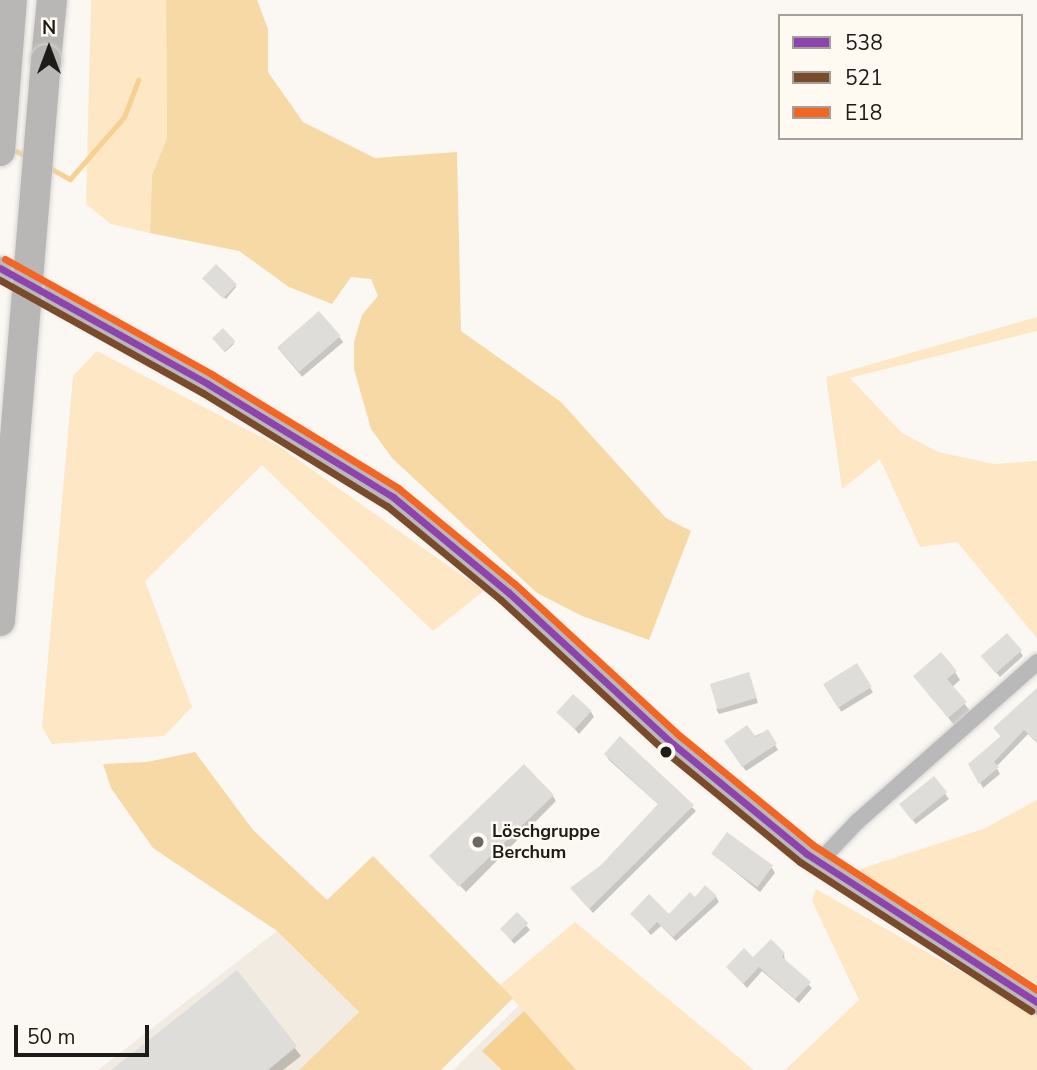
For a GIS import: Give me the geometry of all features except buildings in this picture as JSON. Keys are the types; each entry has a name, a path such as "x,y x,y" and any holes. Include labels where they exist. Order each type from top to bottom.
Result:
{"highway":[{"path":"0,151 12,0"},
{"path":"0,621 52,0"}],"main road":[{"path":"0,268 208,383 393,497 498,584 673,744 819,862 1037,1002"}],"street":[{"path":"819,862 857,822 1037,662"}],"shaded area":[{"path":"91,0 166,0 167,138 152,175 150,233 111,224 86,204"},
{"path":"166,0 257,0 268,29 268,72 303,122 375,158 457,152 461,331 561,402 666,518 691,531 649,640 582,616 537,593 392,458 371,429 354,369 354,342 362,315 378,296 371,279 351,277 332,304 289,287 239,251 150,233 152,175 167,138"},
{"path":"1037,317 1037,331 850,378 902,433 938,452 994,464 1037,461 1037,638 957,542 920,547 880,459 842,489 826,377"},
{"path":"97,351 280,447 484,591 433,631 262,465 145,581 192,707 164,736 52,744 42,727 73,376"},
{"path":"195,752 253,830 327,900 373,856 513,998 441,1070 299,1070 359,1012 277,931 153,848 111,788 103,764 147,762"},
{"path":"1037,800 1037,984 857,870 983,829"},
{"path":"816,889 1037,1015 1037,1070 785,1070 859,1000 812,901"},
{"path":"575,922 754,1070 576,1070 500,985"},
{"path":"277,931 359,1012 299,1070 98,1070"},
{"path":"519,1005 576,1070 453,1070"},
{"path":"524,1011 576,1070 502,1070 482,1051"}],"waterway":[{"path":"48,167 70,179 124,117 138,80"},
{"path":"10,148 30,158"}],"transit line":[{"name":"E18","path":"5,259 213,375 398,488 515,584 680,736 813,845 1037,990"},
{"name":"538","path":"0,268 208,384 393,497 508,592 673,744 807,854 1037,1002"},
{"name":"521","path":"0,280 203,393 387,506 501,600 666,752 800,862 1031,1011"}],"place":[{"name":"Löschgruppe Berchum","path":"478,842"}]}
